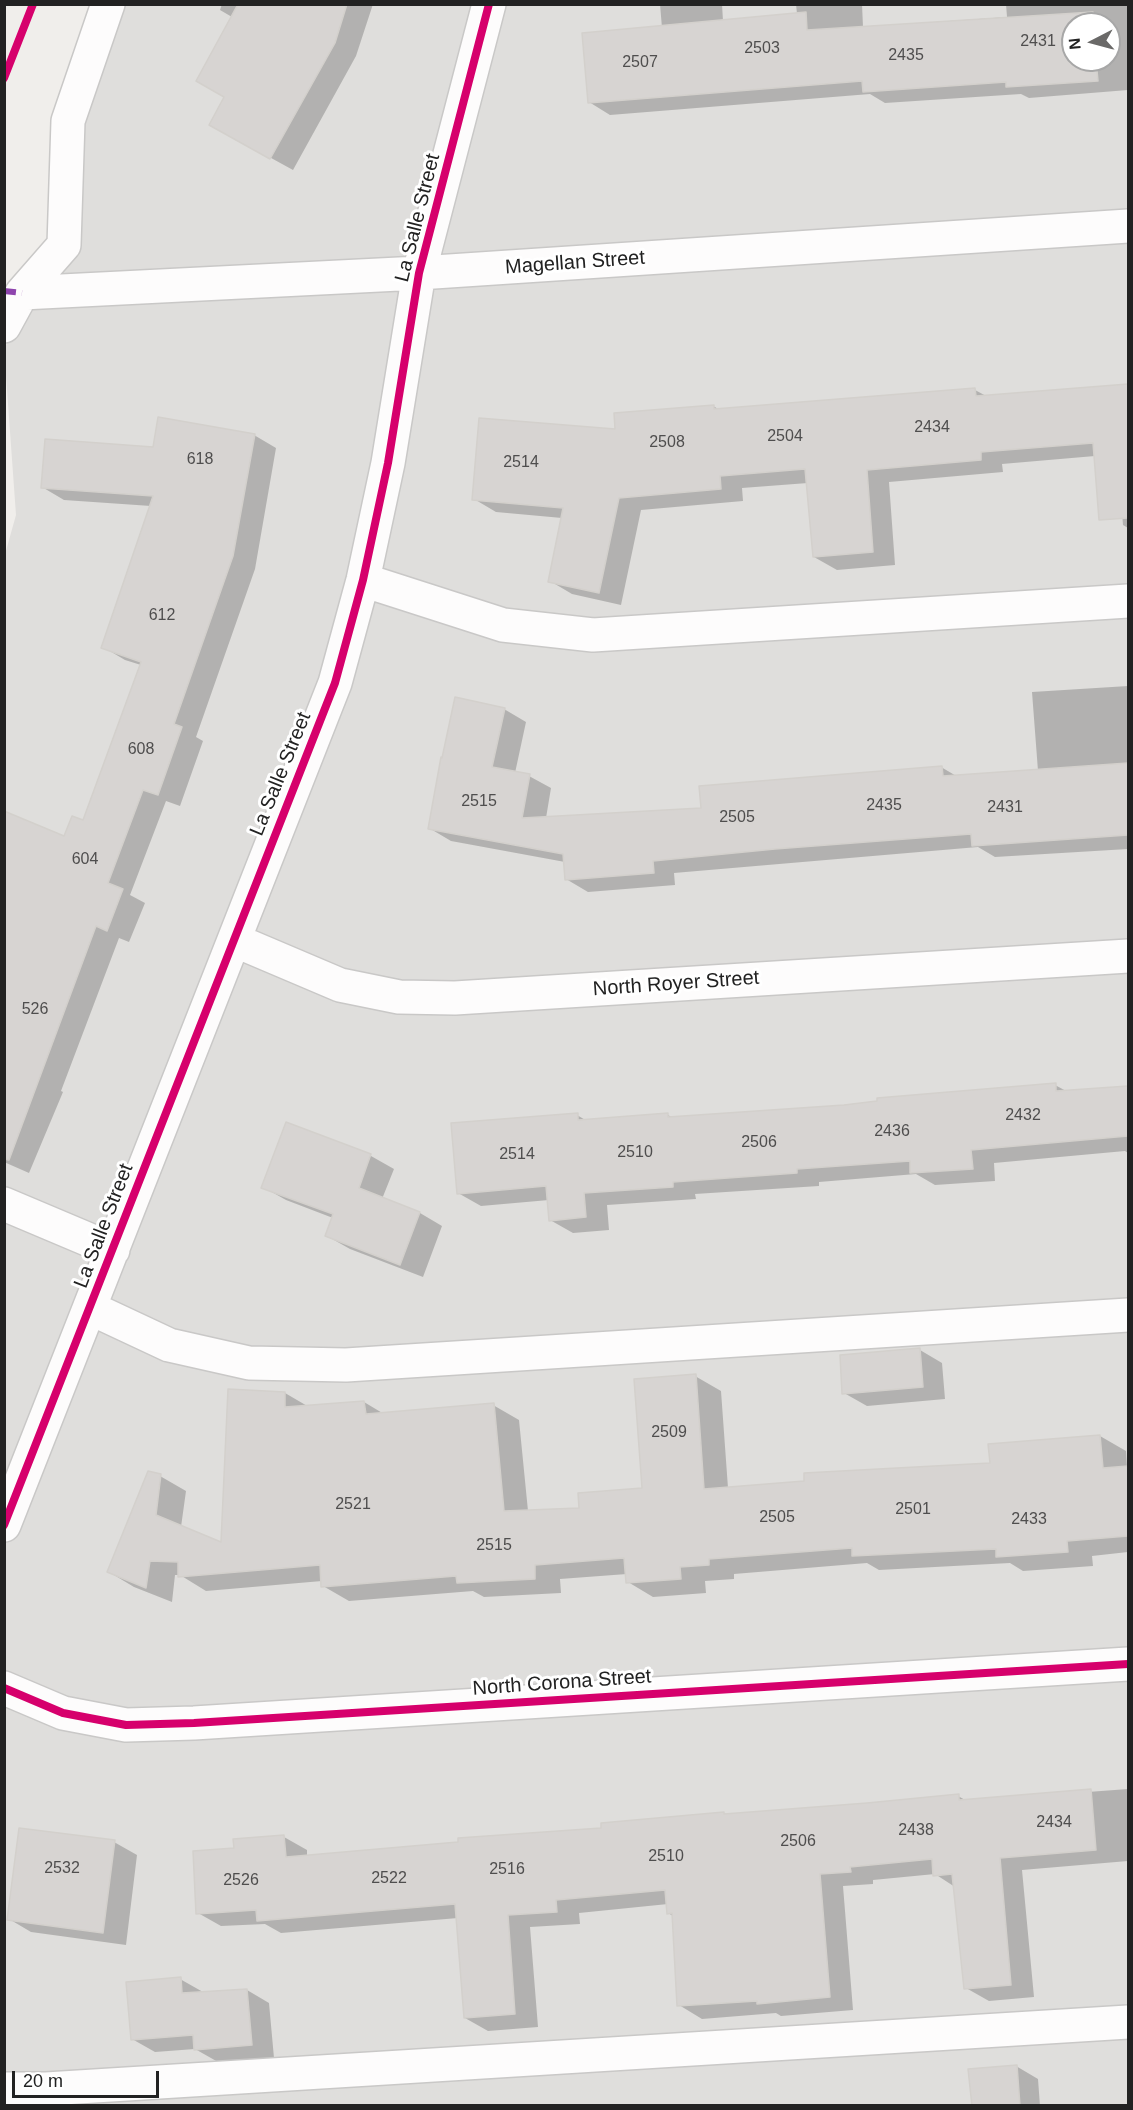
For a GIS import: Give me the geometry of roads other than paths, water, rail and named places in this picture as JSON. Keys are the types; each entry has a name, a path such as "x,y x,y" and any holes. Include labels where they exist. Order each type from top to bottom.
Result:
{"street":[{"path":"4,326 22,293 64,245 68,121 108,4"},
{"name":"La Salle Street","path":"4,1525 335,683 363,580 388,463 419,273 489,4"},
{"name":"Magellan Street","path":"22,293 419,273 1128,226"},
{"path":"363,580 502,626 593,634 1128,601"},
{"name":"North Royer Street","path":"234,940 340,985 399,997 443,998 1128,956"},
{"path":"4,1204 112,1250"},
{"path":"90,1308 169,1345 249,1363 346,1365 1128,1315"},
{"name":"North Corona Street","path":"4,1688 63,1713 126,1725 194,1723 1128,1664"},
{"path":"4,2090 1128,2022"}]}
